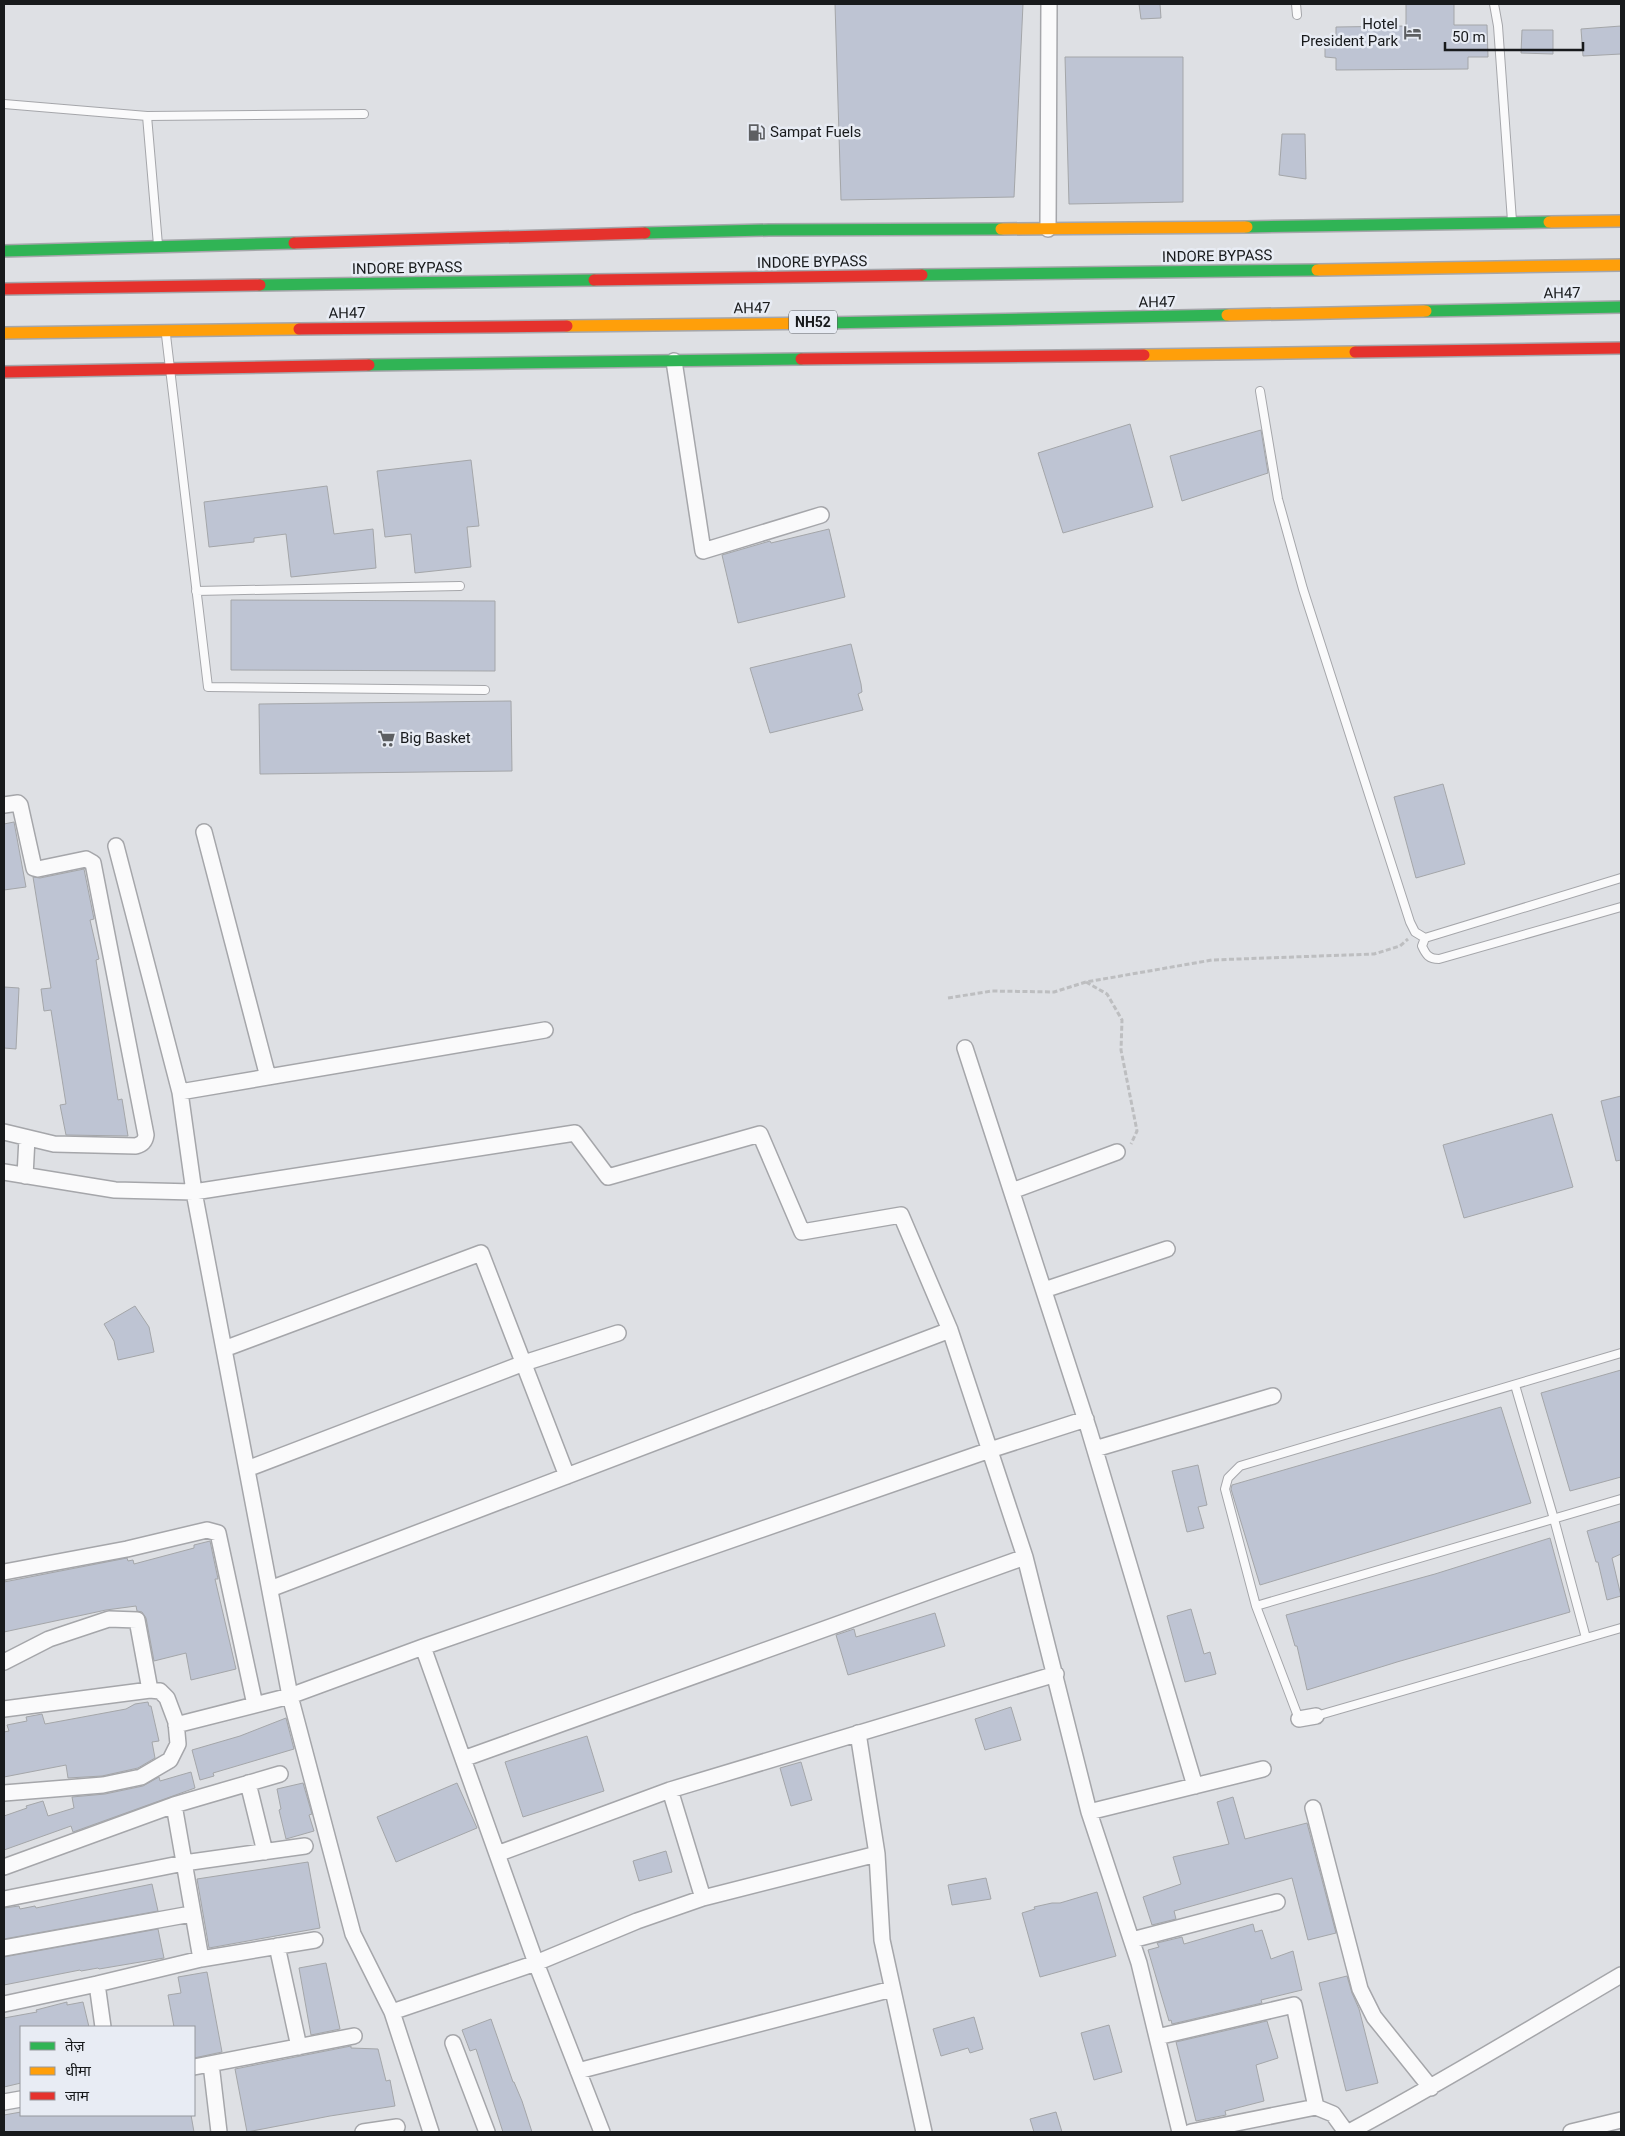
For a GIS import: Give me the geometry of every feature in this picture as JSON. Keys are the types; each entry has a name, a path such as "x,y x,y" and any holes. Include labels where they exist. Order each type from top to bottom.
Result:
{"main road":[{"path":"4,251 769,230 1306,227 1621,221"},
{"name":"INDORE BYPASS","path":"4,289 1621,265"},
{"name":"AH47","path":"4,333 890,322 1621,307"},
{"path":"4,372 384,363 674,361 1621,348"}],"street":[{"path":"1048,229 1049,4"},
{"path":"674,361 704,551 820,515"},
{"path":"4,804 18,803 20,805 34,868 38,869 86,859 94,863 146,1135 142,1145 136,1146 54,1144 4,1132"},
{"path":"204,832 268,1077"},
{"path":"116,846 180,1092 194,1192 290,1696 354,1934 392,2012 430,2132"},
{"path":"180,1092 545,1030"},
{"path":"965,1048 1086,1420 1195,1786"},
{"path":"4,1172 116,1190 194,1192 575,1132 608,1177 760,1134 802,1232 901,1214 950,1330 1025,1557 1056,1674 1089,1812 1132,1940 1180,2132"},
{"path":"25,1176 27,1138"},
{"path":"1012,1191 1117,1152"},
{"path":"1044,1290 1167,1249"},
{"path":"224,1348 481,1253 567,1476"},
{"path":"270,1589 950,1330"},
{"path":"247,1469 524,1363 618,1333"},
{"path":"1095,1449 1273,1396"},
{"path":"176,1725 290,1696 423,1647 990,1450 1086,1420"},
{"path":"4,1572 127,1549 213,1530 218,1533 220,1540 255,1705"},
{"path":"463,1759 1025,1557"},
{"path":"4,1662 48,1639 109,1619 137,1620 150,1690"},
{"path":"423,1647 536,1963 602,2132"},
{"path":"497,1854 670,1790 1056,1674"},
{"path":"4,1709 150,1690 160,1691 166,1698 176,1725 178,1744 170,1760 140,1777 103,1785 4,1793"},
{"path":"1299,1719 1316,1716"},
{"path":"858,1733 877,1854 882,1940 924,2132"},
{"path":"1089,1812 1263,1769"},
{"path":"4,1868 174,1805 280,1774"},
{"path":"248,1783 265,1852"},
{"path":"670,1790 703,1898"},
{"path":"174,1805 201,1958"},
{"path":"1313,1808 1360,1989 1374,2017 1431,2088"},
{"path":"4,1899 184,1863 305,1846"},
{"path":"392,2012 536,1963 638,1921 703,1898 877,1854"},
{"path":"1132,1940 1277,1902"},
{"path":"4,1948 192,1914"},
{"path":"4,2004 98,1984 201,1958 315,1940"},
{"path":"277,1946 299,2047"},
{"path":"1191,2132 1316,2107 1332,2114 1348,2132 1431,2088 1466,2065 1621,1975"},
{"path":"98,1984 103,2026"},
{"path":"578,2072 892,1989"},
{"path":"1157,2037 1294,2005 1316,2107"},
{"path":"195,2067 354,2036"},
{"path":"453,2043 487,2132"},
{"path":"211,2064 219,2132"},
{"path":"4,2102 20,2099"},
{"path":"1571,2132 1621,2120"},
{"path":"363,2132 397,2127"}],"lane":[{"path":"1296,4 1297,15"},
{"path":"1494,4 1498,26 1512,223"},
{"path":"4,104 147,116 364,114"},
{"path":"147,116 158,247"},
{"path":"165,330 208,688 486,690"},
{"path":"1260,391 1278,499 1303,589 1410,922 1415,932 1425,938 1621,878"},
{"path":"196,592 460,586"},
{"path":"1425,938 1422,946 1425,954 1432,959 1439,959 1621,907"},
{"path":"1299,1719 1256,1606 1225,1489 1228,1478 1240,1466 1621,1353"},
{"path":"1515,1385 1586,1638"},
{"path":"1256,1606 1621,1499"},
{"path":"1316,1716 1621,1628"}],"path":[{"path":"948,998 992,991 1054,992 1086,982 1212,960 1374,954 1400,946 1415,932"},
{"path":"1086,982 1106,994 1122,1020 1121,1050 1137,1131 1131,1144 1117,1152"}],"building":[{"path":"835,4 1023,4 1014,197 841,200"},
{"path":"1139,4 1160,4 1161,18 1141,19"},
{"name":"Hotel President Park","path":"1406,4 1454,4 1454,25 1487,25 1488,57 1468,57 1468,69 1336,70 1336,58 1325,57 1325,39 1336,39 1336,27 1406,26"},
{"path":"1621,26 1621,54 1583,56 1581,29"},
{"path":"1522,30 1553,30 1553,54 1521,53"},
{"path":"1065,57 1183,57 1183,202 1069,204"},
{"path":"1282,134 1305,134 1306,179 1279,175"},
{"path":"1130,424 1153,507 1063,533 1038,453"},
{"path":"1261,430 1268,473 1182,501 1170,456"},
{"path":"471,460 479,526 467,527 471,567 415,573 411,534 385,537 377,471"},
{"path":"327,486 334,534 373,529 376,568 291,577 286,534 254,538 254,542 209,547 204,502"},
{"path":"829,529 845,597 738,623 722,555 770,541 771,543"},
{"path":"231,600 495,601 495,671 231,670"},
{"path":"851,644 861,684 862,692 858,694 863,710 770,733 750,668"},
{"name":"Big Basket","path":"511,701 512,771 260,774 259,704"},
{"path":"1443,784 1465,864 1416,878 1394,797"},
{"path":"14,822 26,887 4,890 4,824"},
{"path":"84,869 94,919 90,920 99,959 96,960 118,1100 122,1099 128,1136 66,1135 60,1105 66,1104 51,1010 44,1011 41,989 51,988 33,877 40,878"},
{"path":"4,987 19,988 16,1049 4,1048"},
{"path":"1621,1096 1621,1160 1616,1161 1601,1101"},
{"path":"1552,1114 1573,1187 1464,1218 1443,1145"},
{"path":"135,1306 149,1327 154,1352 118,1360 114,1341 104,1324"},
{"path":"1621,1370 1621,1477 1570,1491 1541,1393"},
{"path":"1501,1407 1531,1503 1260,1585 1231,1489 1232,1485"},
{"path":"1198,1465 1207,1505 1198,1507 1204,1528 1187,1532 1172,1471"},
{"path":"1621,1521 1621,1554 1612,1558 1621,1596 1607,1600 1598,1562 1596,1562 1587,1531"},
{"path":"1550,1538 1570,1612 1307,1690 1297,1646 1295,1646 1286,1615 1435,1574"},
{"path":"210,1541 218,1579 215,1579 236,1669 191,1680 186,1653 154,1661 146,1618 142,1612 137,1611 136,1606 106,1610 4,1632 4,1582 127,1558 128,1561 133,1560 134,1564 194,1548 194,1545"},
{"path":"1191,1609 1204,1654 1210,1652 1216,1674 1185,1682 1167,1616"},
{"path":"935,1613 945,1646 848,1675 836,1635 854,1629 856,1637"},
{"path":"148,1702 149,1706 151,1706 159,1741 152,1742 155,1758 138,1768 102,1776 68,1778 66,1765 4,1777 4,1732 9,1731 7,1725 27,1721 26,1717 42,1714 45,1724 126,1709 135,1704"},
{"path":"1011,1707 1021,1740 985,1750 975,1719"},
{"path":"286,1718 294,1749 213,1773 214,1776 200,1780 192,1750 240,1736"},
{"path":"587,1736 604,1791 523,1817 505,1762"},
{"path":"801,1762 812,1800 791,1806 780,1768"},
{"path":"191,1772 195,1788 73,1832 71,1826 4,1850 4,1816 27,1808 26,1806 43,1801 48,1816 74,1808 72,1797 105,1794 143,1786 159,1777 160,1781"},
{"path":"303,1783 312,1814 309,1815 314,1831 286,1839 279,1810 281,1809 277,1789"},
{"path":"457,1783 477,1828 396,1862 377,1817"},
{"path":"1233,1797 1245,1839 1307,1823 1336,1933 1308,1940 1292,1878 1174,1911 1176,1919 1152,1925 1143,1897 1181,1884 1173,1857 1229,1844 1217,1802"},
{"path":"666,1851 672,1872 639,1881 633,1861"},
{"path":"308,1862 320,1928 209,1948 197,1879"},
{"path":"986,1878 991,1899 952,1905 948,1885"},
{"path":"152,1884 158,1911 4,1939 4,1908 19,1906 20,1909 35,1906 36,1908"},
{"path":"1097,1892 1116,1956 1040,1977 1022,1913 1035,1909 1034,1907 1060,1903"},
{"path":"1253,1924 1255,1932 1262,1930 1271,1959 1293,1951 1302,1990 1261,2000 1262,2003 1172,2024 1171,2020 1169,2021 1148,1950 1159,1947 1157,1943 1182,1937 1184,1944"},
{"path":"158,1929 164,1958 99,1969 80,1970 4,1985 4,1957"},
{"path":"326,1963 340,2029 311,2035 299,1968"},
{"path":"207,1972 222,2052 195,2058 195,2026 174,2026 168,1995 181,1993 178,1977"},
{"path":"1347,1976 1359,2009 1378,2083 1346,2091 1319,1983"},
{"path":"67,2002 67,2005 83,2002 89,2026 20,2026 20,2083 4,2087 4,2018 37,2012 36,2010"},
{"path":"974,2017 983,2049 970,2053 968,2048 941,2056 933,2029"},
{"path":"491,2019 532,2132 503,2132 476,2049 470,2051 462,2030"},
{"path":"1267,2021 1278,2058 1256,2065 1264,2101 1225,2111 1226,2115 1196,2121 1176,2042"},
{"path":"1109,2025 1122,2072 1094,2080 1081,2033"},
{"path":"351,2046 351,2048 378,2049 386,2081 390,2080 395,2106 247,2132 235,2069"},
{"path":"20,2112 20,2116 191,2116 194,2132 4,2132 4,2115"},
{"path":"1056,2112 1062,2132 1034,2132 1030,2119"}],"traffic: fast":[{"path":"1247,227 1549,222"},
{"path":"645,233 769,230 1001,229"},
{"path":"4,251 294,243"},
{"path":"922,275 1317,270"},
{"path":"260,285 594,280"},
{"path":"1426,311 1621,307"},
{"path":"824,323 1227,315"},
{"path":"369,365 801,359"}],"traffic: slow":[{"path":"1549,222 1621,221"},
{"path":"1001,229 1247,227"},
{"path":"1317,270 1621,265"},
{"path":"1227,315 1426,311"},
{"path":"567,326 824,323"},
{"path":"4,333 299,329"},
{"path":"1144,355 1355,352"}],"traffic: jam":[{"path":"294,243 645,233"},
{"path":"594,280 922,275"},
{"path":"4,289 260,285"},
{"path":"299,329 567,326"},
{"path":"1355,352 1621,348"},
{"path":"801,359 1144,355"},
{"path":"4,372 369,365"}],"place":[{"name":"Hotel President Park","path":"1412,33"},
{"name":"Sampat Fuels","path":"756,132"},
{"name":"Big Basket","path":"386,738"}]}
